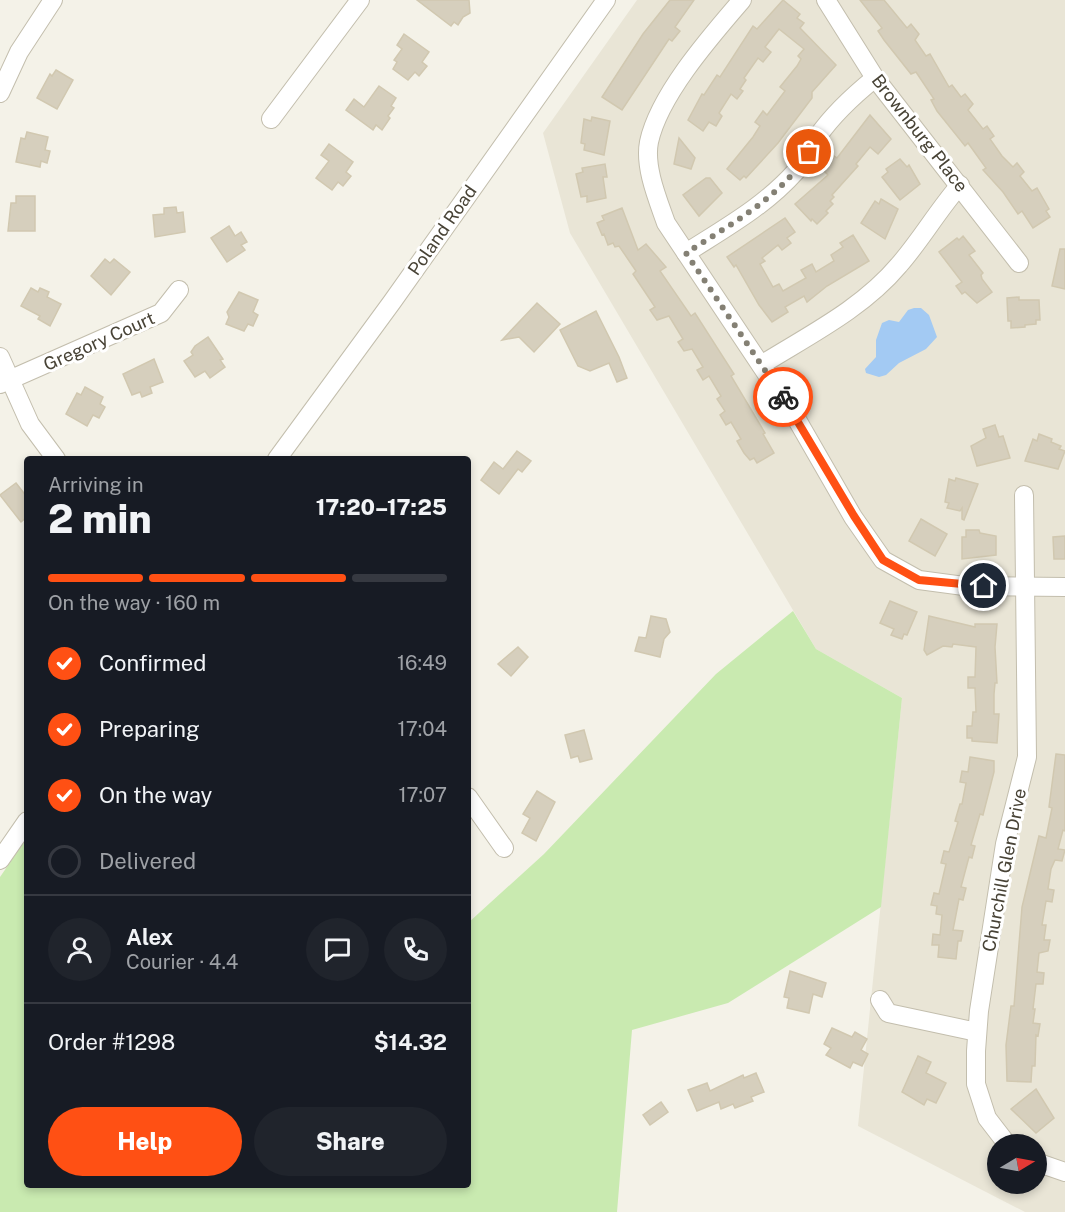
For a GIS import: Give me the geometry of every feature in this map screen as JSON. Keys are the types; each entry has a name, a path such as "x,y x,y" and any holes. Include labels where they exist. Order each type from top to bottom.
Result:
{"street":[{"path":"0,93 19,52 53,0"},
{"path":"271,119 360,0"},
{"name":"Poland Road","path":"279,456 392,303 606,0"},
{"path":"742,0 710,37 677,85 658,118 649,144 653,187 666,223 761,365 883,560 919,580 964,586 1065,586"},
{"name":"Brownburg Place","path":"826,0 875,78 1019,263"},
{"path":"686,253 753,211 780,187 798,170 819,135 849,98 875,78"},
{"path":"761,365 836,318 881,284 899,265 960,185"},
{"name":"Gregory Court","path":"4,382 161,314 179,290"},
{"path":"0,357 4,382 30,424 54,456"},
{"name":"Churchill Glen Drive","path":"999,1134 987,1118 976,1084 977,1032 1005,844 1027,757 1027,644 1023,587 1024,495"},
{"path":"471,800 504,848"},
{"path":"0,860 24,825"},
{"path":"880,1000 888,1013 977,1032"},
{"path":"1047,1166 1065,1172"}],"shaded area":[{"path":"637,0 1065,0 1065,1212 1025,1212 990,1194 1047,1194 1047,1134 987,1134 987,1192 858,1126 902,698 816,649 570,233 543,133"}],"green space":[{"path":"793,611 816,649 902,698 881,907 728,1003 632,1030 617,1212 0,1212 0,877 24,842 24,1188 471,1188 471,920 544,854 716,674"}],"water":[{"path":"921,308 929,315 937,337 926,349 899,363 886,375 879,377 866,373 865,369 876,357 876,340 882,323 889,320 899,322 908,310"}],"building":[{"path":"417,0 469,0 470,13 463,17 458,25 454,22 451,26"},
{"path":"670,0 694,0 675,27 680,31 672,41 669,39 622,110 602,97 643,34"},
{"path":"783,0 800,14 797,18 804,23 800,28 836,65 812,92 812,98 778,143 746,178 744,176 740,180 727,169 760,126 755,122 763,111 767,115 785,91 780,87 797,66 801,59 798,56 804,49 779,29 765,47 771,52 763,62 758,58 744,78 746,80 740,89 743,91 737,99 731,94 719,113 722,116 716,126 709,122 703,131 688,120 702,94 704,95 717,75 720,77 753,26 757,29"},
{"path":"860,0 884,0 907,28 911,24 919,34 915,40 926,56 930,54 949,87 952,85 961,97 965,94 973,104 968,110 983,129 987,126 994,136 990,139 1002,156 1013,167 1017,163 1024,172 1020,176 1032,191 1037,188 1049,209 1046,211 1050,217 1033,228 1022,211 1018,214 1003,192 983,170 986,168 968,143 965,146 937,111 931,100 934,99 916,72 911,74 884,40 878,31 882,28"},
{"path":"404,34 429,52 422,62 427,66 419,76 415,72 408,80 393,69 397,62 394,60 402,49 397,45"},
{"path":"56,70 73,80 57,109 37,98 50,74 52,76"},
{"path":"379,86 396,98 391,106 394,108 388,116 390,118 382,130 376,125 373,130 346,110 354,99 364,107"},
{"path":"870,115 891,139 878,154 870,147 856,164 858,166 832,195 834,197 830,201 833,204 826,211 828,213 817,224 812,219 811,221 795,204 828,175 823,170 834,156 837,158"},
{"path":"592,117 610,121 604,155 584,150 585,144 581,143 584,119 591,121"},
{"path":"27,132 48,137 45,150 50,151 47,163 41,161 40,167 16,162 21,138 25,139"},
{"path":"679,138 695,158 691,169 674,164"},
{"path":"329,144 353,162 346,172 351,176 343,186 338,182 332,190 316,178 329,161 321,155"},
{"path":"900,159 907,167 909,165 920,184 900,200 882,177 888,172 886,169"},
{"path":"605,164 607,177 603,177 606,198 587,202 587,196 581,197 576,174 583,172 582,168"},
{"path":"706,178 710,178 722,193 699,216 683,195"},
{"path":"16,196 35,196 35,231 8,231 11,203 16,203"},
{"path":"881,199 898,209 885,239 861,223 875,201 879,204"},
{"path":"176,207 177,213 183,212 185,232 155,237 153,215 164,214 164,208"},
{"path":"622,208 638,250 646,244 666,267 660,271 691,316 695,313 734,374 731,376 765,433 763,434 774,453 757,463 754,458 750,460 744,453 737,441 741,439 731,422 726,425 720,415 725,411 717,399 721,396 709,376 703,380 697,370 703,367 692,349 684,351 678,342 683,339 669,316 657,320 650,310 655,307 633,274 636,271 619,246 615,247 613,243 608,245 604,234 602,235 597,223 604,220 602,216"},
{"path":"785,218 795,232 787,238 791,243 782,250 778,245 762,258 765,261 760,264 773,287 779,284 783,291 806,278 801,270 812,264 816,272 834,261 831,255 843,247 840,243 853,235 869,261 827,286 807,302 804,296 785,307 788,312 772,322 759,305 736,265 734,267 727,257"},
{"path":"229,226 235,236 241,232 247,242 241,245 245,250 227,262 211,238"},
{"path":"963,236 975,251 969,255 983,273 982,279 992,292 977,303 965,292 962,294 956,286 962,282 939,252"},
{"path":"1060,249 1065,249 1065,289 1052,286"},
{"path":"105,259 110,263 114,259 130,272 111,295 91,276"},
{"path":"31,288 38,292 40,288 49,292 47,297 61,304 50,326 38,319 40,316 21,306"},
{"path":"239,292 258,300 253,312 258,315 253,326 248,324 244,331 226,324 229,317 227,312"},
{"path":"1019,297 1019,300 1039,300 1040,320 1036,320 1036,324 1011,328 1011,321 1008,321 1007,298"},
{"path":"537,303 560,324 534,352 519,337 502,340"},
{"path":"596,311 627,378 617,382 609,363 590,371 578,366 560,330"},
{"path":"208,337 223,359 220,360 225,367 210,378 205,371 195,377 184,361 193,355 191,352 195,346"},
{"path":"154,359 163,382 150,387 152,393 142,397 140,392 132,395 123,374"},
{"path":"85,387 103,397 100,404 105,407 99,418 93,415 87,426 66,414 77,393 81,395"},
{"path":"995,425 999,437 1003,436 1010,458 977,466 971,446 986,438 983,429"},
{"path":"1039,434 1052,439 1051,442 1061,446 1059,449 1065,451 1058,469 1025,461 1033,439 1037,441"},
{"path":"517,451 531,461 522,472 518,469 499,494 481,480 494,462 503,469"},
{"path":"956,478 978,484 964,520 962,519 962,508 960,511 947,508 949,503 945,502 949,479 955,481"},
{"path":"16,483 24,493 24,520 21,522 0,495"},
{"path":"921,519 947,534 935,556 909,541"},
{"path":"966,530 979,530 980,533 996,536 996,555 962,559 962,537 966,537"},
{"path":"1065,536 1065,559 1054,559 1053,537"},
{"path":"890,601 917,612 907,635 904,634 902,639 891,635 894,629 880,623"},
{"path":"651,616 666,619 670,632 664,639 660,657 635,651 639,637 646,638"},
{"path":"929,616 975,627 975,624 997,624 995,647 997,683 995,683 994,714 999,714 997,743 972,741 972,738 967,738 967,726 972,726 973,712 976,712 975,688 968,688 968,677 975,677 976,647 953,644 952,647 943,646 927,655 924,650"},
{"path":"518,647 528,657 511,676 498,664"},
{"path":"584,730 592,759 580,762 578,756 571,758 565,735"},
{"path":"1056,754 1065,755 1065,831 1063,830 1058,849 1065,850 1062,861 1055,860 1051,869 1048,889 1054,890 1052,902 1046,901 1042,925 1046,925 1044,940 1050,940 1048,951 1039,953 1037,972 1044,973 1043,984 1036,984 1033,1009 1035,1009 1033,1023 1040,1024 1038,1036 1036,1035 1035,1066 1032,1066 1031,1082 1007,1081 1006,1045 1011,1006 1014,1006 1022,907 1039,836 1046,838 1052,808 1049,807"},
{"path":"970,757 994,761 994,772 983,815 980,814 971,845 975,846 972,858 969,857 961,887 966,888 963,900 959,899 953,930 963,931 961,941 958,941 956,959 938,957 939,945 932,945 933,934 940,935 942,915 936,914 937,906 931,905 934,893 939,894 946,864 941,863 944,851 949,852 958,822 955,821 960,804 962,804 966,783 960,782 962,771 968,772"},
{"path":"537,791 555,802 536,841 522,833 530,818 523,814"},
{"path":"790,971 826,983 822,997 813,994 809,1013 787,1008 789,998 784,997"},
{"path":"832,1028 852,1037 855,1032 867,1039 861,1050 868,1054 862,1066 853,1062 850,1068 826,1055 831,1048 824,1044"},
{"path":"918,1056 931,1062 926,1073 946,1083 936,1103 927,1099 924,1105 902,1092"},
{"path":"756,1073 764,1092 751,1097 753,1101 735,1108 733,1104 721,1109 719,1102 697,1111 688,1090 707,1083 710,1091 743,1075 744,1078"},
{"path":"1036,1089 1054,1118 1036,1133 1011,1109"},
{"path":"661,1102 668,1112 650,1125 643,1115"}],"way so far":[{"path":"783,397 686,253 753,211 798,170 809,152"}],"route":[{"path":"783,397 883,560 919,580 964,586 984,586"}]}
